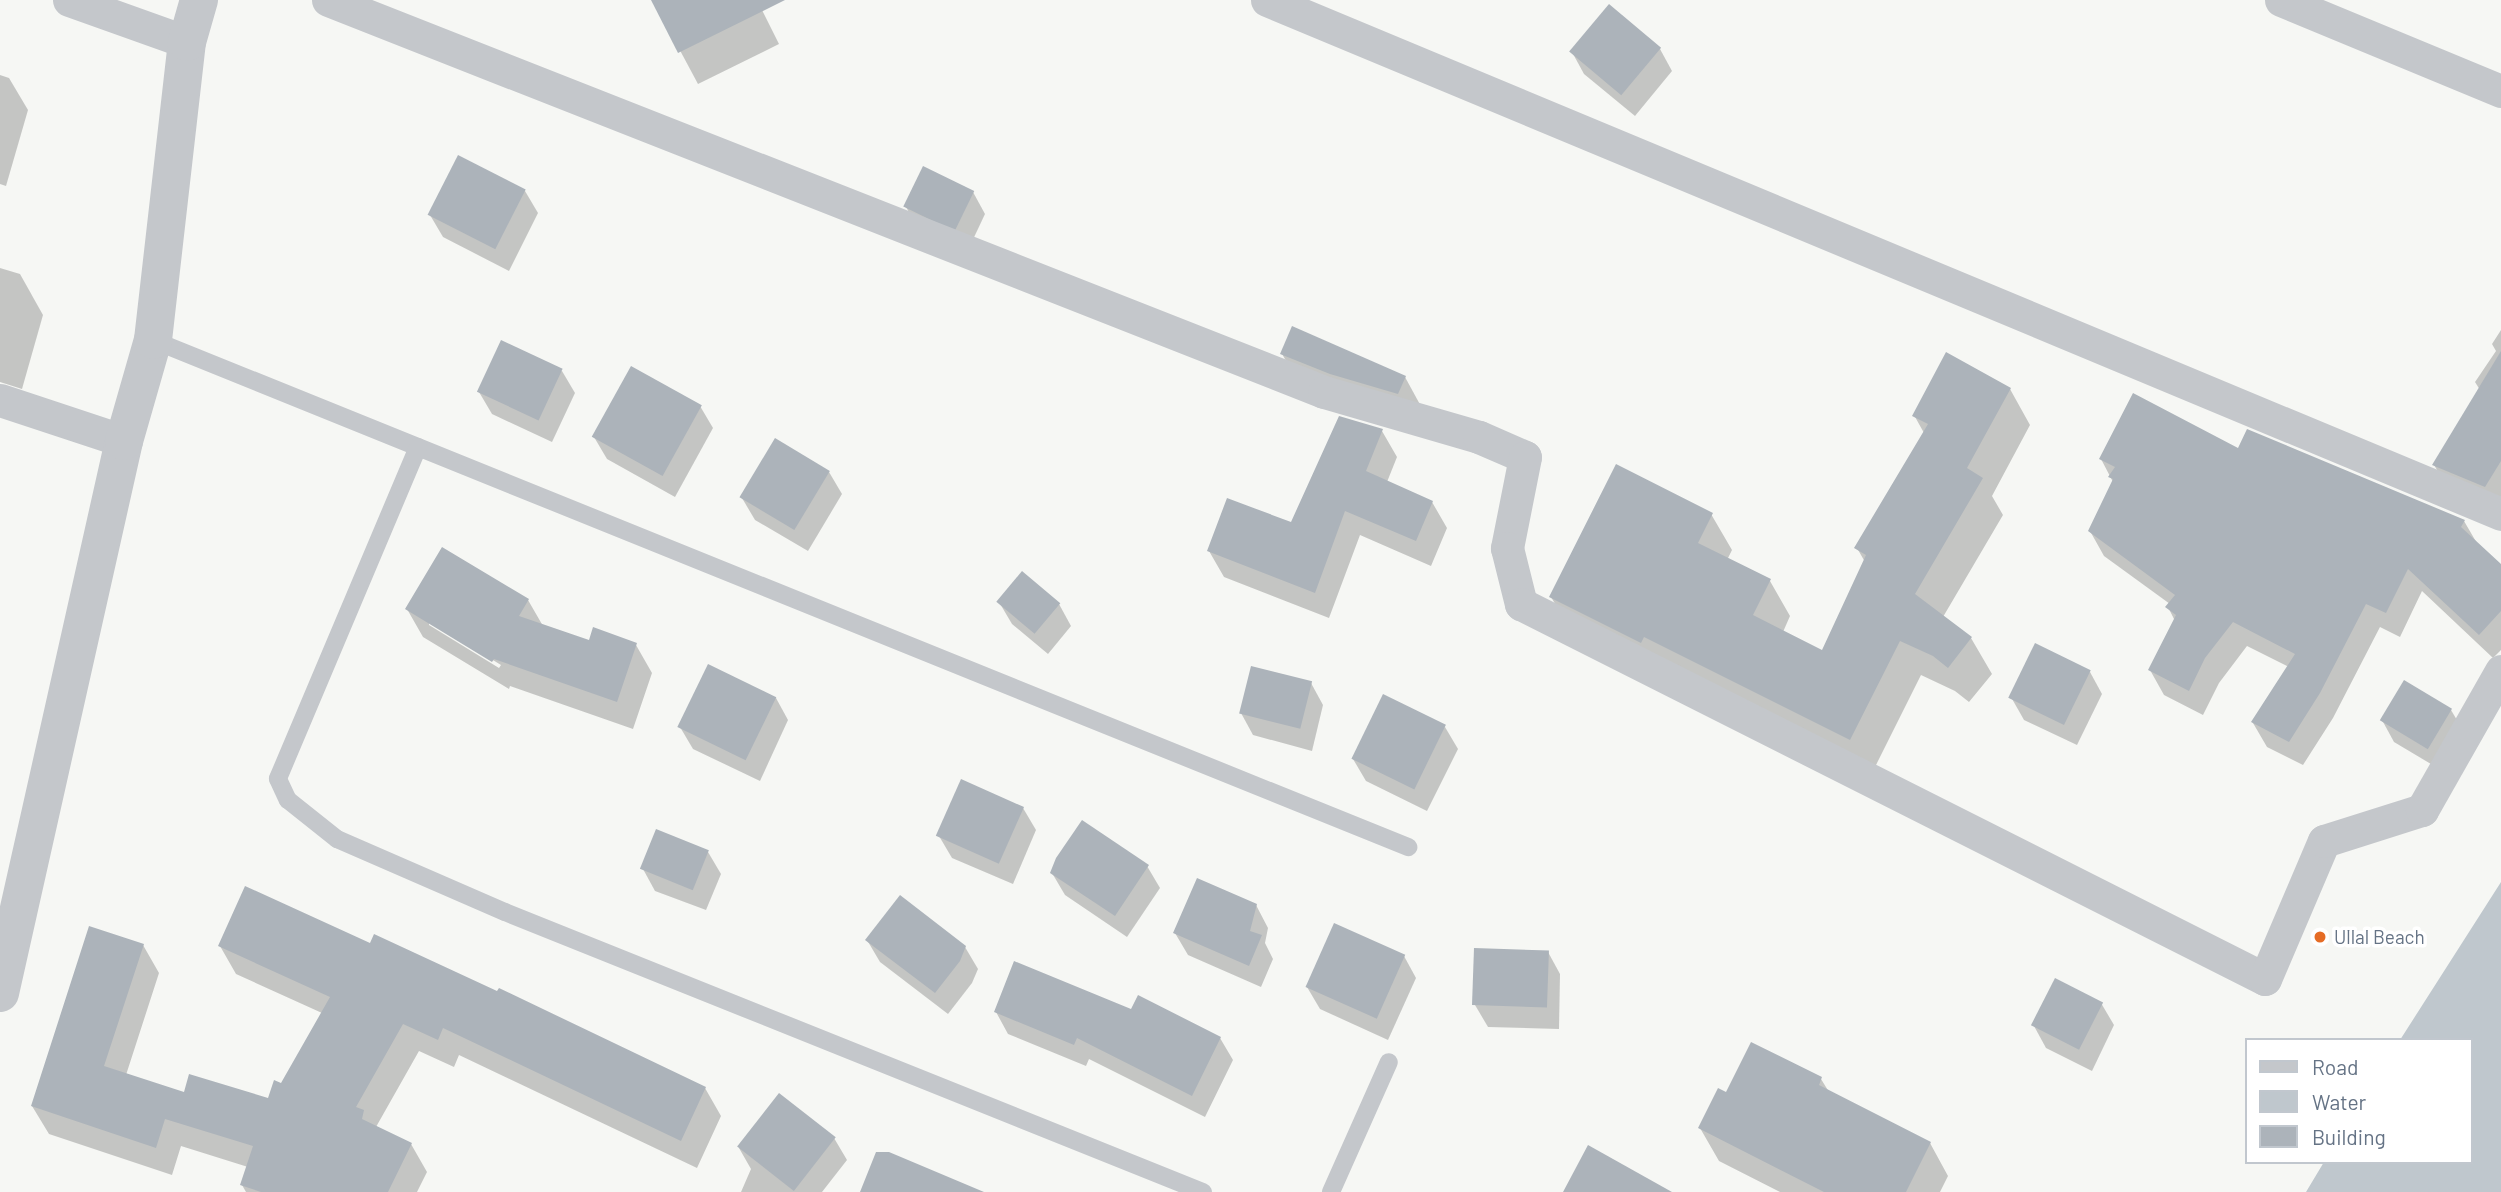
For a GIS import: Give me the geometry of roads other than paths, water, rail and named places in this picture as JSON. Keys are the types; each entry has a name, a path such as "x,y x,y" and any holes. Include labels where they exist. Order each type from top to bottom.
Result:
{"street":[{"path":"69,0 187,42"},
{"path":"0,993 124,441 153,340 187,42 199,0"},
{"path":"328,0 1324,392 1479,437 1525,457 1507,548 1521,604 2265,979 2324,841 2422,810 2501,671"},
{"path":"1267,0 2501,514"},
{"path":"2281,0 2501,91"},
{"path":"0,400 124,441"}],"lane":[{"path":"153,340 1408,847"},
{"path":"418,447 278,779 288,800 337,839 505,912 1203,1192"},
{"path":"1331,1192 1389,1062"}],"water":[{"path":"2501,882 2501,1192 2306,1192 2323,1164 2473,1164 2473,1038 2401,1038"}],"place":[{"name":"Ullal Beach","path":"2320,937"}]}
